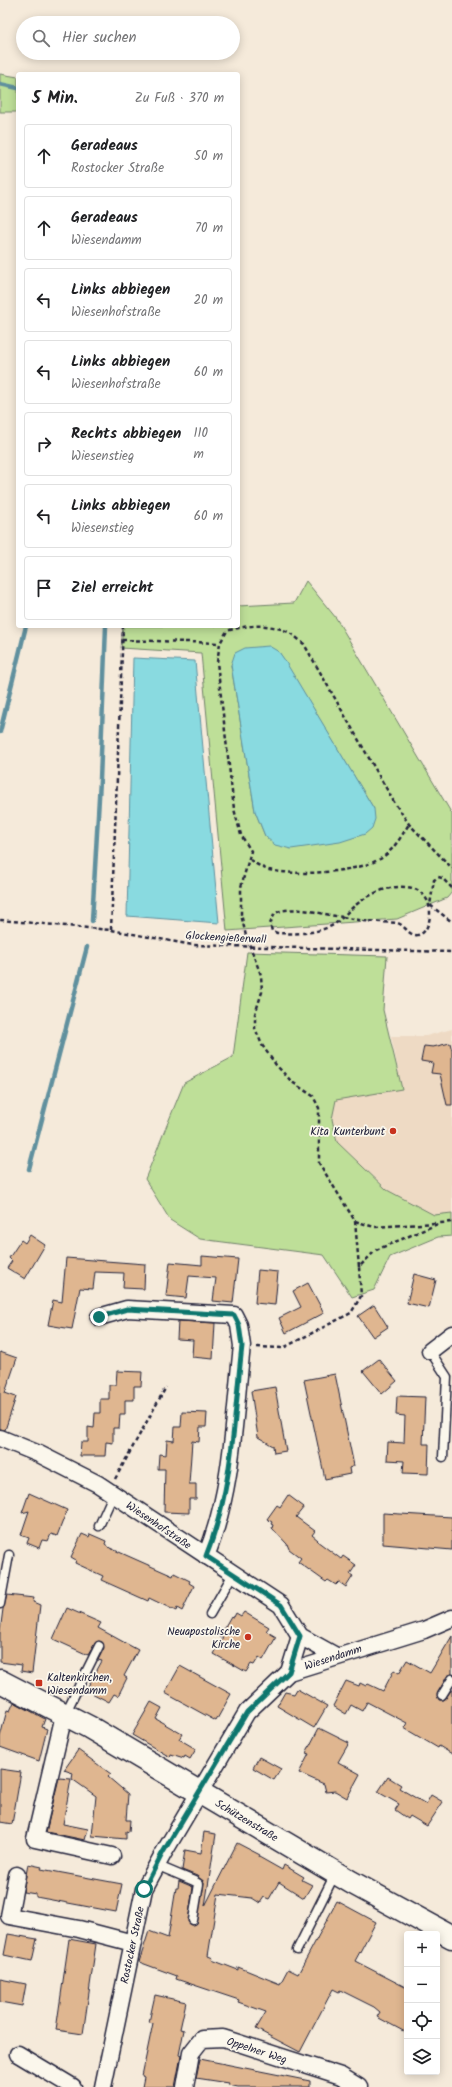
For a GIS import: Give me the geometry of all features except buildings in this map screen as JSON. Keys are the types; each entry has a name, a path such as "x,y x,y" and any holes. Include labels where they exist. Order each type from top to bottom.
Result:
{"main road":[{"name":"Schützenstraße","path":"0,1681 201,1792 336,1873 452,1937"}],"street":[{"path":"99,1317 127,1309 234,1315 239,1325 242,1346 225,1493 216,1532 206,1556"},
{"path":"430,1351 452,1334"},
{"name":"Wiesenhofstraße","path":"0,1438 40,1454 111,1493 281,1605 300,1636 336,1656"},
{"name":"Wiesendamm","path":"201,1792 247,1712 289,1672 336,1656 424,1630 452,1618"},
{"path":"289,1672 300,1636"},
{"path":"64,1715 35,1839 112,1856"},
{"name":"Rostocker Straße","path":"103,2087 144,1889 156,1866 201,1792"},
{"path":"17,1875 9,1916 79,1929 133,1943"},
{"name":"Oppelner Weg","path":"185,2087 191,2053 202,2039 223,2038 340,2076 359,2087"},
{"path":"18,2054 73,2087"}],"lane":[{"path":"430,1351 447,1377 443,1457"},
{"path":"99,1526 111,1493"},
{"path":"0,1604 9,1555"},
{"path":"210,1614 233,1574"},
{"path":"64,1715 99,1646"},
{"path":"442,1695 452,1679"},
{"path":"156,1866 194,1880 199,1884 193,1920"},
{"path":"297,1950 336,1873"}],"path":[{"path":"240,627 267,626 287,631 304,644 386,788 409,824 452,868"},
{"path":"111,930 123,628"},
{"path":"237,628 227,631 220,643 217,662 231,791 241,835 251,851 250,860 241,887 241,914 261,975 262,992 256,1014 255,1028 262,1045 276,1065 292,1082 313,1096 319,1108 319,1163 356,1221 361,1296 351,1313 283,1348 242,1346"},
{"path":"122,640 220,643"},
{"path":"250,860 267,869 294,873 350,869 380,859 398,843 409,824"},
{"path":"452,888 442,878 438,877 434,880 430,905 426,929 423,934 419,935 410,933 398,922 364,921 343,917 327,916 302,910 281,910 275,913 270,924 272,931 277,933 311,933 334,924 343,917 352,908 373,893 396,888 414,889 427,898 430,905 452,922"},
{"name":"Glockengießerwall","path":"0,920 111,930 193,945 452,952"},
{"path":"356,1221 374,1227 452,1222"},
{"path":"360,1267 376,1250 440,1223"},
{"path":"111,1493 166,1387"}],"shaded area":[{"name":"Kita Kunterbunt","path":"452,1029 452,1213 434,1215 387,1190 337,1142 332,1119 336,1100 402,1089 391,1036 426,1036"}],"green space":[{"path":"0,74 16,77 16,112 0,112"},
{"path":"306,581 336,618 452,814 452,892 447,898 397,919 227,931 201,653 121,648 123,628 240,628 240,606 294,603","holes":["279,652 374,809 265,836 255,811 231,665"]},
{"path":"247,952 387,956 383,1010 402,1089 336,1100 332,1119 337,1142 387,1190 434,1215 452,1213 452,1236 438,1237 390,1257 374,1290 352,1297 324,1255 200,1239 170,1220 145,1179 184,1083 233,1057"}],"water":[{"path":"269,646 279,652 284,659 374,809 375,819 372,828 365,834 340,842 291,849 275,845 265,836 255,811 231,665 235,653 245,648"},
{"path":"133,658 195,661 219,923 127,916"}],"waterway":[{"path":"0,84 16,88"},
{"path":"0,732 26,628"},
{"path":"92,921 100,780 106,628"},
{"path":"29,1169 87,947"}],"place":[{"name":"Kita Kunterbunt","path":"393,1131"},
{"name":"Neuapostolische Kirche","path":"248,1637"},
{"name":"Kaltenkirchen, Wiesendamm","path":"39,1683"}],"route":[{"path":"99,1317 127,1309 234,1315 239,1325 242,1346 225,1493 216,1532 206,1556 281,1605 300,1636 289,1672 247,1712 201,1792 162,1854 144,1889"}]}
